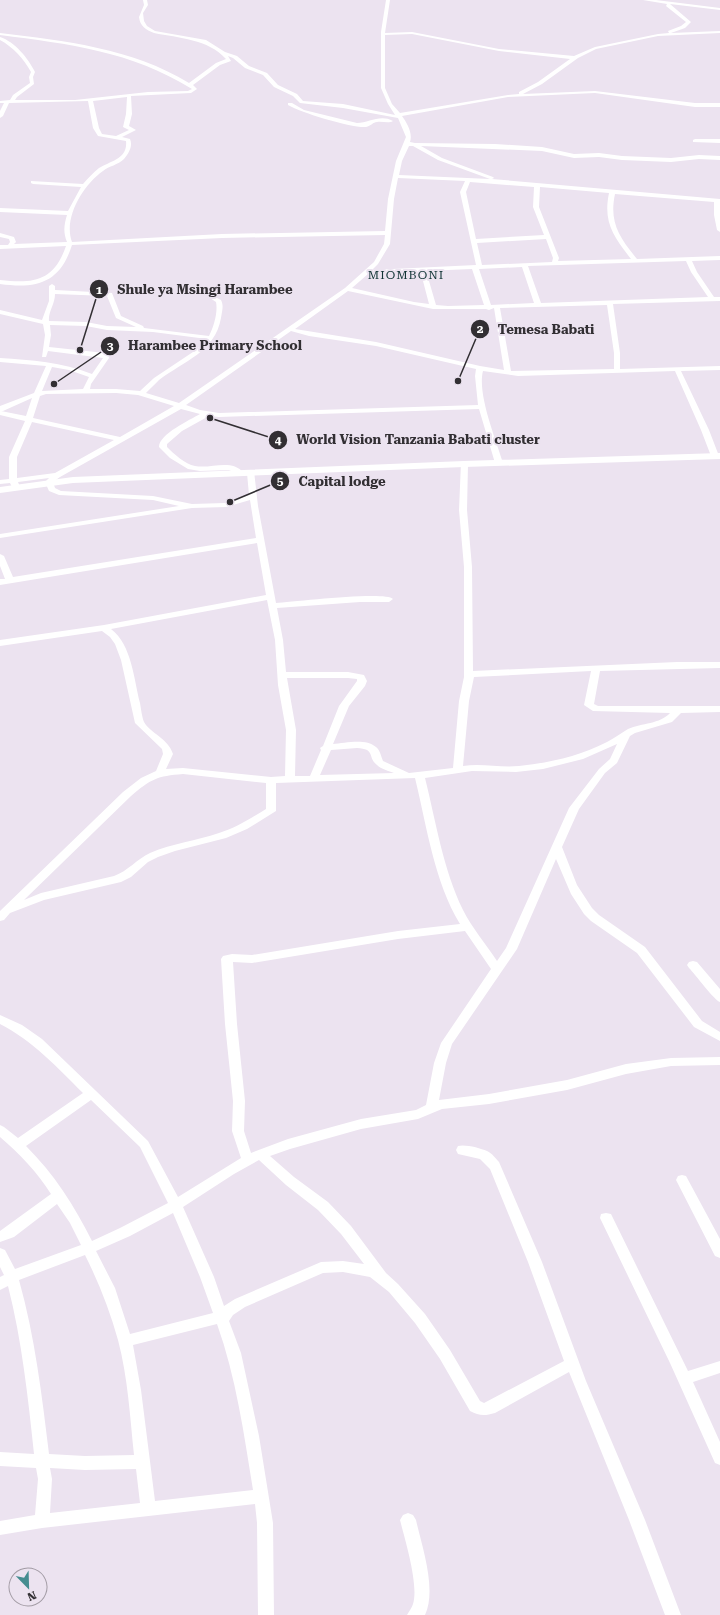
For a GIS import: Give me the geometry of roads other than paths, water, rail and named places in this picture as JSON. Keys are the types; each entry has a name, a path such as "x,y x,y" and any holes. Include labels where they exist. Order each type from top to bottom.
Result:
{"highway":[{"path":"0,490 14,483 53,479 74,480 464,464 718,456"}],"street":[{"path":"145,0 146,5 141,11 140,16 149,30 204,41 223,53 230,60 218,64 190,85"},
{"path":"192,506 153,498 59,493 52,489 53,479 120,439 180,406 347,289 376,263 384,251 388,233 390,207 401,156 410,144 408,133 390,104 384,88 383,34 388,0"},
{"path":"645,0 720,8"},
{"path":"290,104 302,111 357,125 367,125 375,120 400,118 508,96 530,90 557,69 595,48 658,35 676,30 689,22 673,8 664,3"},
{"path":"658,35 720,32"},
{"path":"383,34 412,33 499,50 576,58"},
{"path":"0,34 110,52 159,69 194,88 194,90 184,92 129,95 90,100 0,102"},
{"path":"0,38 9,43 20,56 27,61 33,72 31,77 32,83 9,102 0,116"},
{"path":"223,53 235,57 247,67 265,74 276,86 296,96 302,102 343,106 400,118"},
{"path":"508,96 600,92 695,105 720,105"},
{"path":"117,138 133,130 126,127 129,114 129,95"},
{"path":"0,482 14,483 14,457 29,420 46,364 48,335 45,318 52,300 53,276 64,259 70,243 66,234 66,227 70,213 86,186 101,169 120,160 124,156 129,145 129,141 104,136 98,132 90,100"},
{"path":"695,141 720,140"},
{"path":"410,144 495,146 542,149 569,155 599,155 622,158 671,160 699,157 720,158"},
{"path":"410,144 450,163 505,183"},
{"path":"396,176 468,180 719,201 717,215 720,230"},
{"path":"468,180 463,192 474,241 477,267 489,308"},
{"path":"33,182 86,186"},
{"path":"537,186 536,207 556,258 555,263"},
{"path":"612,192 609,211 611,223 627,251 636,261"},
{"path":"0,210 70,213"},
{"path":"0,246 222,236 388,233"},
{"path":"0,235 12,238 13,242 11,245"},
{"path":"474,241 548,237"},
{"path":"367,272 555,263 720,258"},
{"path":"688,259 694,272 712,299"},
{"path":"524,265 538,305"},
{"path":"420,270 426,281 433,307"},
{"path":"0,282 16,284 31,283 53,276"},
{"path":"347,289 433,307 489,308 720,299"},
{"path":"53,292 108,293 112,296 118,317 144,330"},
{"path":"141,394 164,374 203,346 211,338 216,328 220,304 213,298"},
{"path":"610,303 617,353 617,371"},
{"path":"497,307 508,372"},
{"path":"0,312 46,322 75,323 107,328 144,330 211,338"},
{"path":"289,329 304,334 376,344 480,368 527,374 720,368"},
{"path":"46,349 105,355 106,358 86,391"},
{"path":"0,360 46,364 74,370 94,377"},
{"path":"480,368 478,376 482,407 499,463"},
{"path":"676,370 718,456"},
{"path":"0,409 45,392 86,391 141,394 208,413 232,415 482,407"},
{"path":"0,413 120,439"},
{"path":"208,413 179,429 163,443 163,447 191,468 231,468 245,473 253,496 279,640 282,675 291,730 290,779"},
{"path":"458,770 463,708 469,674 468,567 463,510 464,464"},
{"path":"0,536 192,506 231,505 253,496"},
{"path":"0,582 260,540"},
{"path":"0,556 10,580"},
{"path":"0,643 272,602 389,599"},
{"path":"104,628 113,635 119,644 125,660 140,723 166,748 168,754 160,772"},
{"path":"469,674 596,668 720,665"},
{"path":"596,668 589,705 599,710 720,709"},
{"path":"282,675 348,675 361,677 362,681 360,686 351,695 344,706 314,779"},
{"path":"2,915 127,794 144,780 160,772 183,771 271,780 407,776 477,767 516,769 550,765 580,757 610,744 632,731 669,720 678,710"},
{"path":"432,1106 440,1062 447,1043 512,949 574,808 602,771 614,761 626,734"},
{"path":"326,748 357,745 370,746 374,750 380,763 407,776"},
{"path":"419,775 436,852 454,903 468,927 497,969"},
{"path":"2,915 41,898 117,880 133,871 144,860 165,851 222,836 243,827 271,811 271,780"},
{"path":"557,847 571,885 585,909 594,917 631,941 640,950 698,1024 720,1037"},
{"path":"248,1161 238,1131 239,1101 231,1024 227,959 252,959 398,935 468,927"},
{"path":"693,965 712,986 720,998"},
{"path":"0,1019 18,1028 38,1042 90,1094 144,1144 184,1221 207,1277 234,1353 252,1436 265,1523 266,1615"},
{"path":"6,1280 35,1267 89,1248 176,1205 230,1170 260,1154 288,1144 362,1124 418,1114 432,1106 440,1104 489,1099 544,1089 626,1069 671,1062 720,1061"},
{"path":"18,1145 90,1094"},
{"path":"1,1134 18,1145 42,1170 75,1220 108,1288 125,1341 134,1390 148,1508"},
{"path":"462,1150 484,1155 495,1166 535,1262 572,1363 637,1520 673,1615"},
{"path":"260,1154 290,1181 323,1206 346,1230 380,1275 406,1301 428,1332 475,1406 483,1410 490,1408 572,1363"},
{"path":"682,1180 720,1252"},
{"path":"0,1238 9,1233 59,1195"},
{"path":"606,1218 684,1378 720,1458"},
{"path":"0,1254 6,1280 22,1315 36,1402 45,1480 42,1521"},
{"path":"125,1341 221,1318 240,1303 321,1268 334,1266 362,1270 380,1275"},
{"path":"684,1378 720,1367"},
{"path":"0,1460 42,1462 143,1462"},
{"path":"0,1528 42,1521 148,1508 261,1496"},
{"path":"408,1520 422,1582 422,1607 418,1614 415,1615"}],"place":[{"name":"Shule ya Msingi Harambee","path":"80,350"},
{"name":"Temesa Babati","path":"458,381"},
{"name":"Harambee Primary School","path":"54,384"},
{"name":"World Vision Tanzania Babati cluster","path":"210,418"},
{"name":"Capital lodge","path":"230,502"}],"district":[{"name":"MIOMBONI","path":"406,275"}]}
